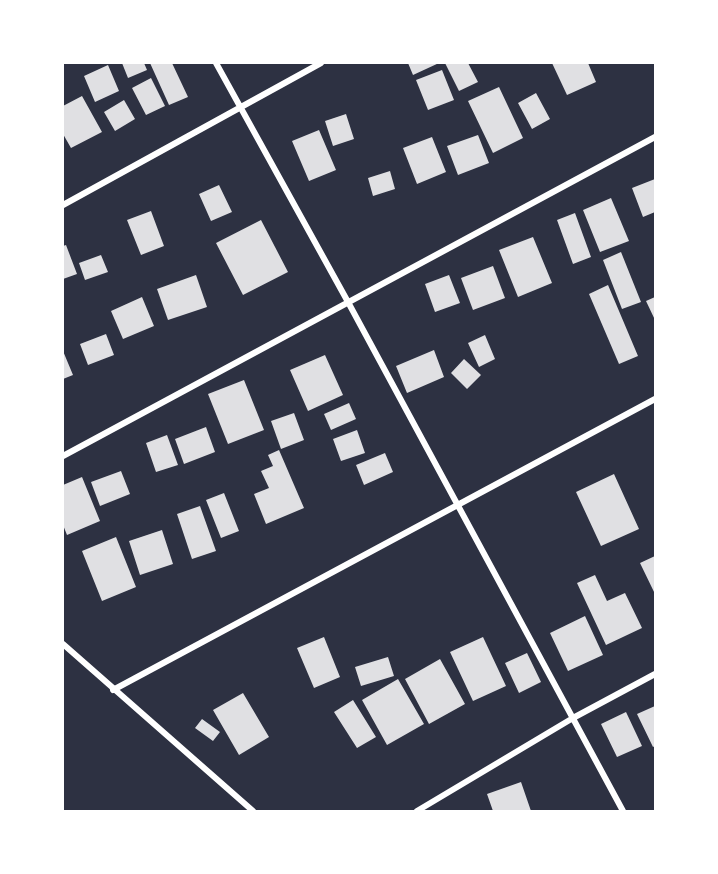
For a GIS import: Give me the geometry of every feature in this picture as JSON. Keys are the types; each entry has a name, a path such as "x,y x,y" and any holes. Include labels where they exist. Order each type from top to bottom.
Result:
{"street":[{"path":"216,63 623,811"},
{"path":"63,205 321,63"},
{"path":"63,456 655,137"},
{"path":"113,690 655,399"},
{"path":"63,644 253,811"},
{"path":"417,811 573,718 655,674"}],"building":[{"path":"122,63 144,63 147,70 128,78"},
{"path":"150,63 172,63 188,97 169,105"},
{"path":"408,63 439,63 413,75"},
{"path":"445,63 468,63 478,82 459,91"},
{"path":"552,63 588,63 596,82 567,95"},
{"path":"108,65 119,91 95,102 84,76"},
{"path":"442,70 454,100 428,110 416,80"},
{"path":"151,78 165,106 146,115 132,88"},
{"path":"499,87 523,138 493,153 468,101"},
{"path":"536,93 550,119 532,129 518,103"},
{"path":"82,96 102,132 71,148 63,134 63,106"},
{"path":"124,100 135,119 115,131 104,112"},
{"path":"346,114 354,139 333,146 325,121"},
{"path":"319,130 336,170 309,181 292,141"},
{"path":"478,135 489,163 458,175 447,146"},
{"path":"432,137 446,172 417,184 403,148"},
{"path":"390,171 395,189 373,196 368,178"},
{"path":"655,179 655,212 643,217 632,188"},
{"path":"219,185 232,212 211,221 199,194"},
{"path":"611,198 629,241 600,252 583,210"},
{"path":"151,211 164,246 141,255 127,220"},
{"path":"575,213 591,257 573,264 557,220"},
{"path":"261,220 288,272 243,295 216,243"},
{"path":"533,237 552,283 518,297 499,250"},
{"path":"66,245 77,274 63,279 63,246"},
{"path":"621,252 641,302 622,309 603,260"},
{"path":"101,255 108,272 85,280 79,263"},
{"path":"493,266 505,298 473,310 461,278"},
{"path":"196,275 207,307 168,320 157,289"},
{"path":"449,275 460,303 435,312 425,284"},
{"path":"608,285 638,356 619,364 589,294"},
{"path":"142,297 154,326 123,339 111,311"},
{"path":"655,297 655,320 646,301"},
{"path":"106,334 114,355 88,365 80,344"},
{"path":"485,335 495,359 479,367 468,343"},
{"path":"434,350 444,377 407,393 396,366"},
{"path":"63,351 73,375 63,379"},
{"path":"325,355 343,395 308,411 290,370"},
{"path":"464,359 481,375 467,389 451,373"},
{"path":"244,380 264,430 228,444 208,394"},
{"path":"349,403 356,419 331,430 324,414"},
{"path":"294,413 304,440 281,449 271,421"},
{"path":"206,427 215,452 184,464 175,439"},
{"path":"357,430 365,453 341,461 333,439"},
{"path":"167,435 178,465 156,472 146,443"},
{"path":"279,450 304,508 266,524 254,494 269,488 261,471 273,466 268,455"},
{"path":"385,453 393,472 364,485 356,465"},
{"path":"121,471 130,494 100,506 91,482"},
{"path":"614,474 639,529 601,546 576,492"},
{"path":"82,477 100,521 67,535 63,525 63,485"},
{"path":"224,493 239,531 221,538 206,500"},
{"path":"200,506 216,551 192,559 177,514"},
{"path":"162,530 173,564 140,575 129,541"},
{"path":"116,537 136,587 102,601 82,551"},
{"path":"655,556 655,594 640,563"},
{"path":"595,575 607,601 625,593 642,628 606,645 577,583"},
{"path":"585,616 603,655 568,671 550,633"},
{"path":"324,637 340,677 314,688 297,648"},
{"path":"483,637 506,686 473,701 450,652"},
{"path":"527,653 541,682 519,693 505,663"},
{"path":"388,657 394,676 361,686 355,667"},
{"path":"440,659 465,704 429,724 405,679"},
{"path":"398,679 424,724 387,745 362,700"},
{"path":"243,693 269,737 239,755 213,710"},
{"path":"353,700 376,737 357,748 334,712"},
{"path":"655,706 655,746 653,747 637,714"},
{"path":"626,712 642,746 617,757 601,724"},
{"path":"202,719 220,732 213,741 195,728"},
{"path":"521,782 531,811 493,811 487,794"}]}
